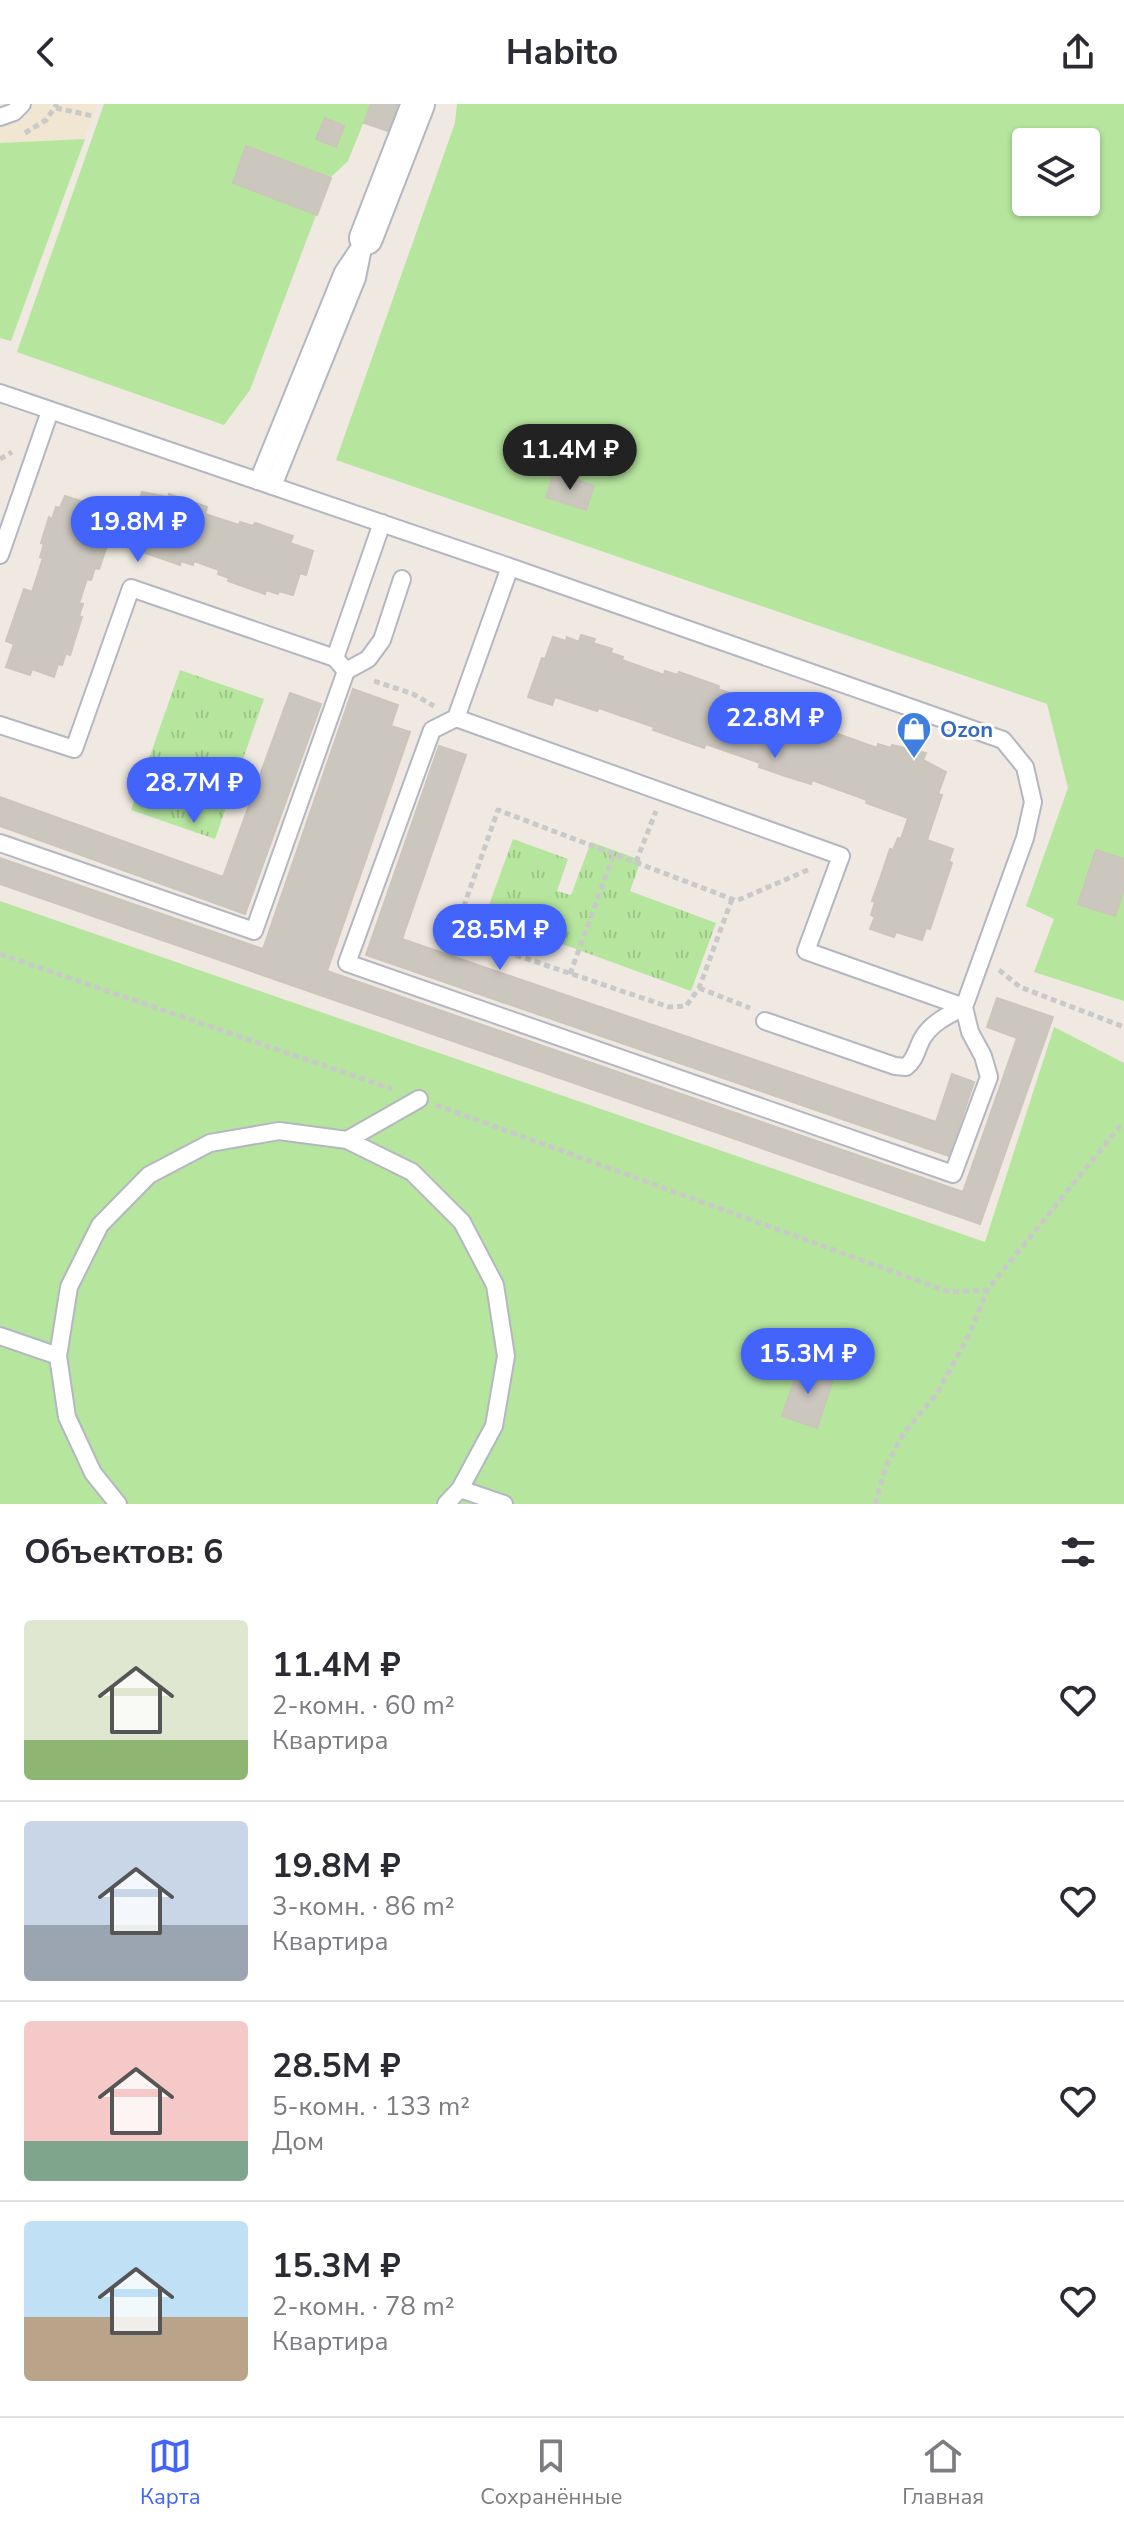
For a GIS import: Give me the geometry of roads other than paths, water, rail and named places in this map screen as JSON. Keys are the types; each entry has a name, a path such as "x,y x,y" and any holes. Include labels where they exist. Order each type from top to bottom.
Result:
{"street":[{"path":"366,238 418,104"}],"lane":[{"path":"0,117 14,112 22,104"},
{"path":"266,483 357,278 366,238"},
{"path":"0,393 510,567 1003,740 1025,767 1033,802 1025,838 964,1007 970,1032 983,1056 989,1077 953,1174 347,963 432,730 456,718 510,567"},
{"path":"0,555 50,411"},
{"path":"0,843 254,931 341,665 382,523"},
{"path":"0,725 74,749 131,588 341,665 368,659 382,640 402,579"},
{"path":"456,718 841,856 806,951 964,1007"},
{"path":"765,1021 895,1066 906,1067 913,1061 923,1037 941,1019 964,1007"},
{"path":"347,1140 419,1099"},
{"path":"118,1504 93,1473 67,1417 58,1356 69,1287 100,1225 149,1175 210,1143 279,1131 347,1140 412,1172 462,1222 495,1285 506,1356 494,1426 460,1489 446,1504"},
{"path":"0,1336 58,1356"},
{"path":"460,1489 504,1504"}],"place":[{"name":"Ozon","path":"914,760"}]}
